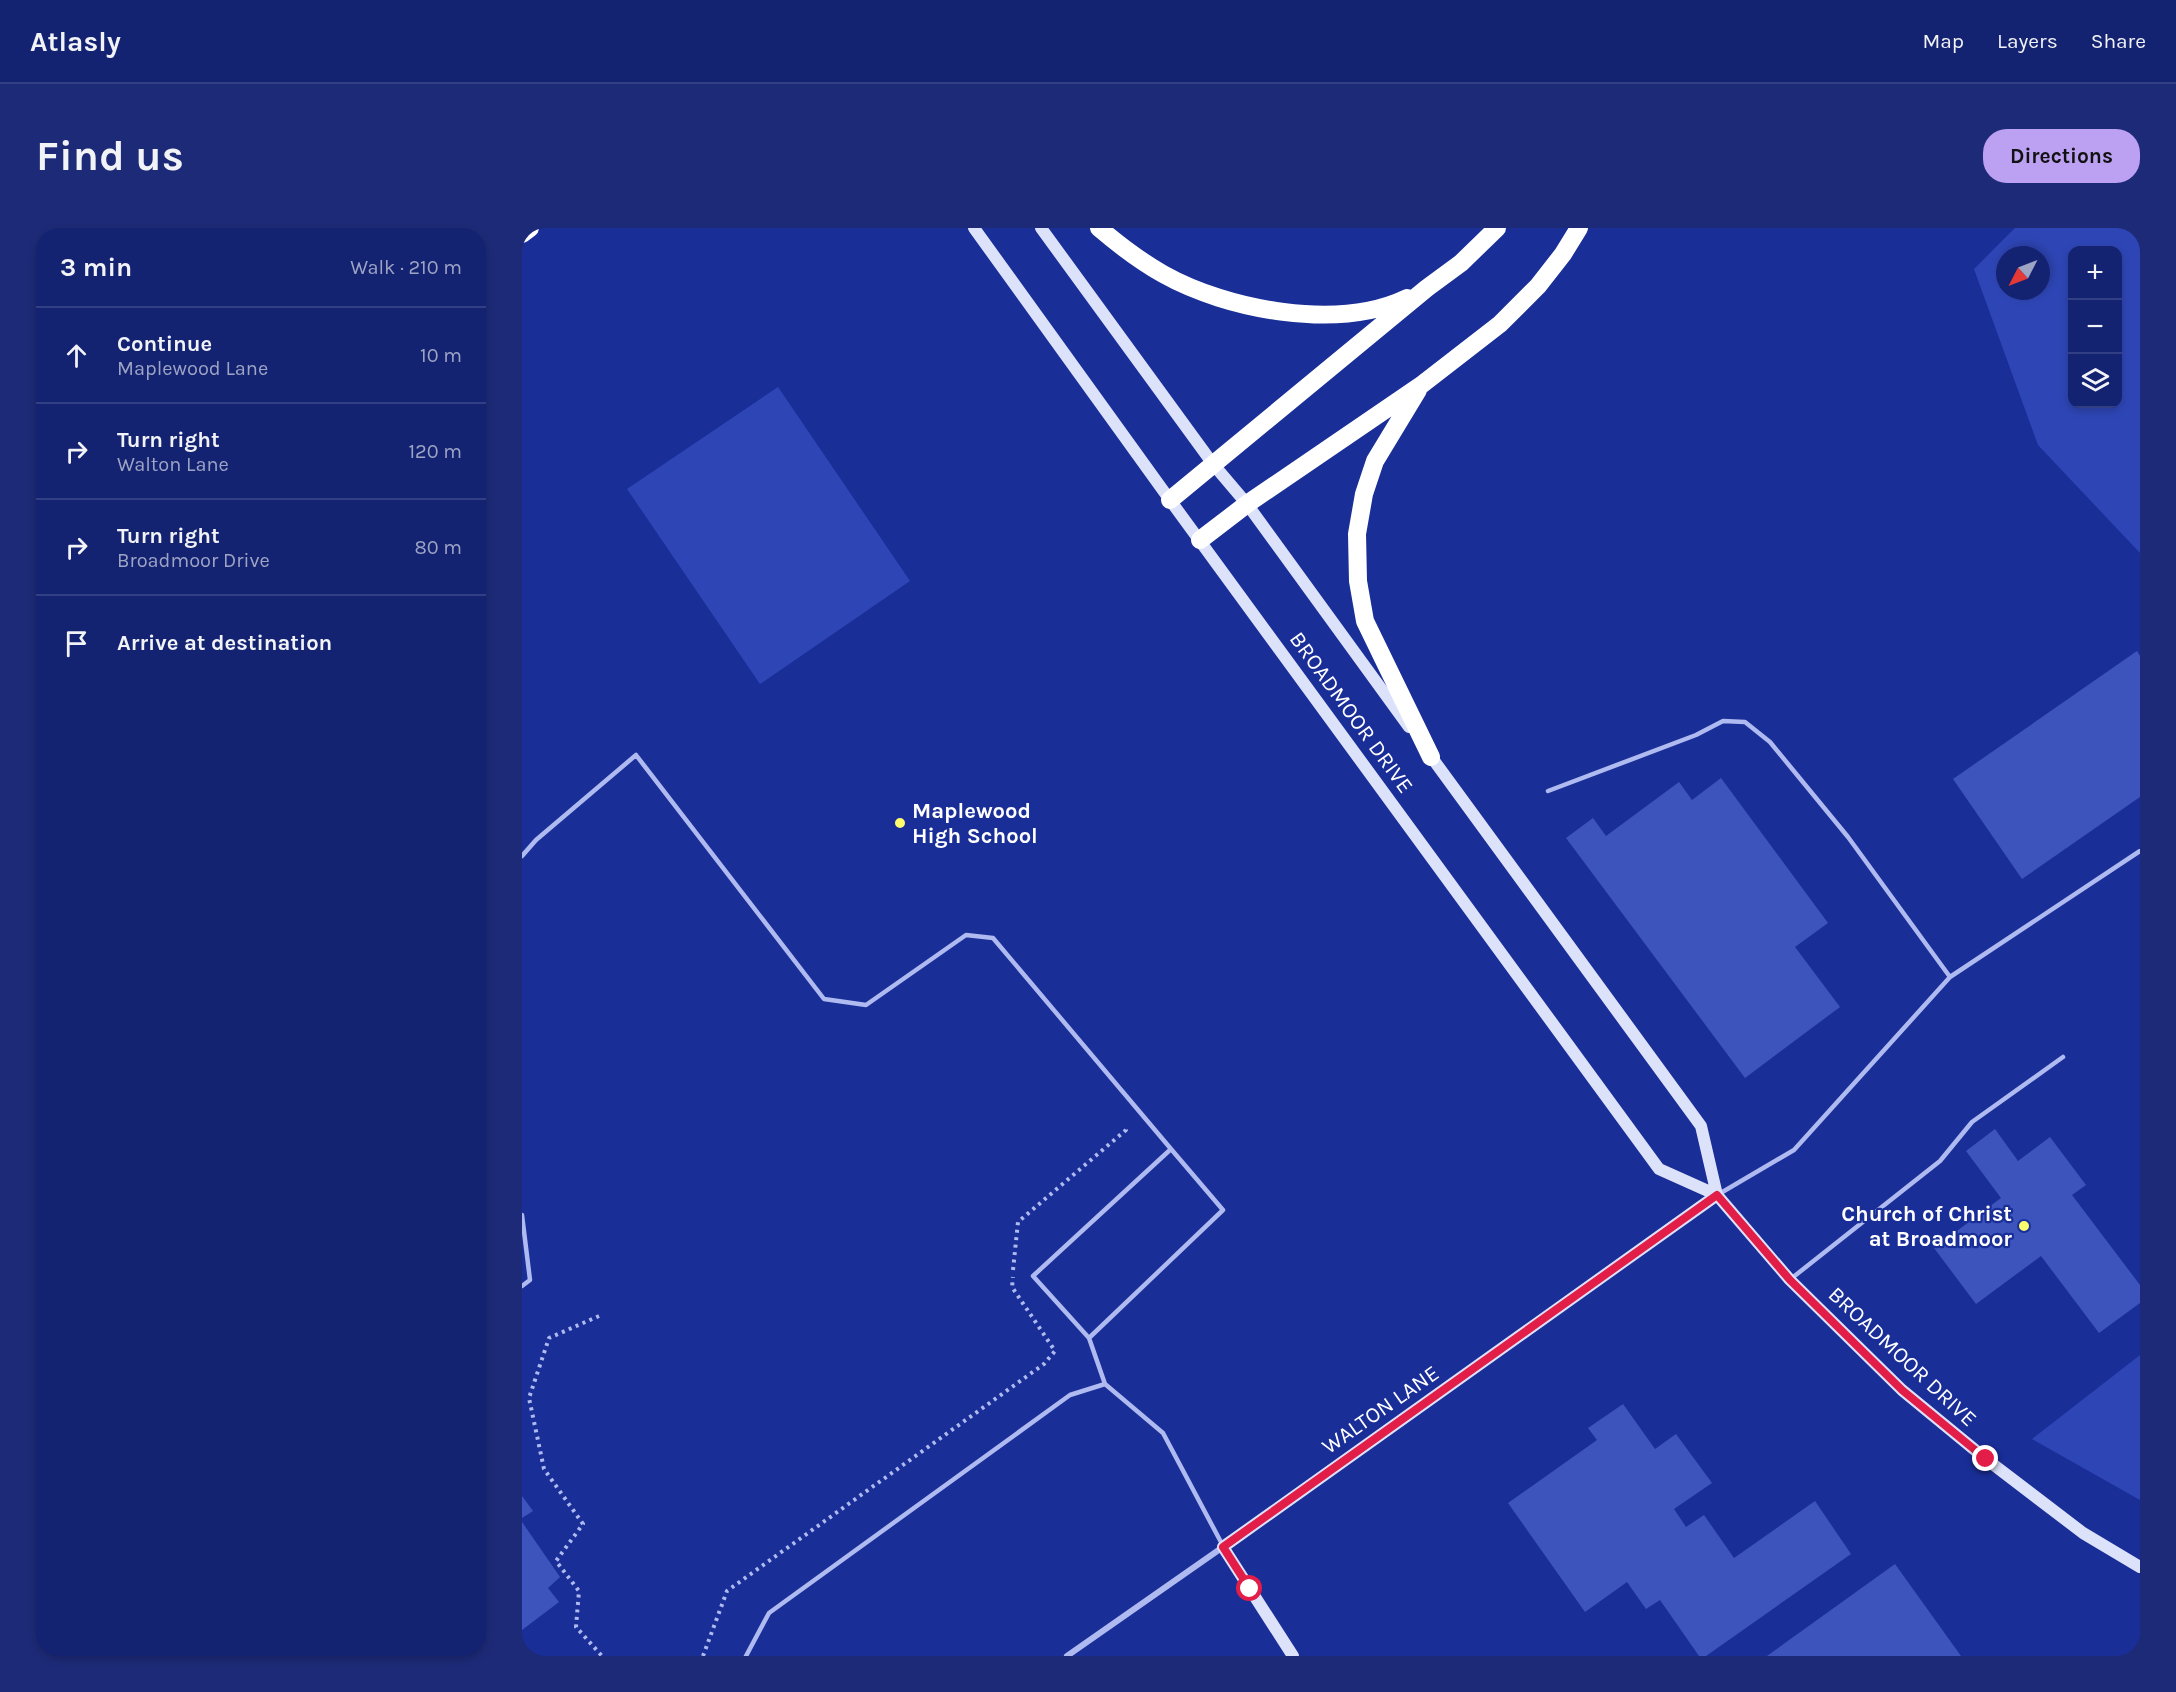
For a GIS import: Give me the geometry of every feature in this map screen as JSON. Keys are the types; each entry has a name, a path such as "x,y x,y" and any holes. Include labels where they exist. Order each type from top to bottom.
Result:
{"highway":[{"path":"522,234 530,228"},
{"path":"1099,228 1125,249 1163,274 1196,289 1248,305 1290,314 1343,314 1388,307 1427,288"},
{"path":"1170,500 1427,288 1461,263 1497,228"},
{"path":"1200,540 1247,504 1420,386 1500,324 1530,294 1563,254 1579,228"},
{"path":"1420,386 1376,461 1364,494 1357,534 1358,581 1365,621 1431,757"}],"main road":[{"name":"BROADMOOR DRIVE","path":"974,228 1659,1169 1717,1195 1790,1280 1902,1390 1986,1459 2083,1533 2140,1567"},
{"name":"BROADMOOR DRIVE","path":"1041,228 1213,464 1247,504 1701,1126 1717,1195"},
{"name":"WALTON LANE","path":"1223,1547 1717,1195"},
{"path":"1223,1547 1293,1656"}],"street":[{"name":"WALTON LANE","path":"1067,1656 1223,1547"}],"lane":[{"path":"1548,791 1696,735 1723,720 1745,722 1770,742 1848,837 1950,977"},
{"path":"522,856 536,840 636,755 824,999 866,1005 966,935 993,938 1223,1210 1089,1338"},
{"path":"1717,1195 1794,1150 1950,977 2140,851"},
{"path":"1790,1280 1940,1161 1971,1122 2062,1057"},
{"path":"1171,1149 1033,1276 1089,1338 1105,1384 1163,1433 1223,1547"},
{"path":"522,1215 530,1280 522,1286"},
{"path":"746,1656 769,1613 1070,1395 1105,1384"}],"path":[{"path":"703,1656 727,1591 1044,1364 1055,1351 1012,1287 1018,1222 1126,1130 1123,1119"},
{"path":"599,1316 549,1338 529,1398 544,1469 583,1524 556,1561 579,1591 576,1627 602,1656"}],"shaded area":[{"path":"2015,228 2140,228 2140,553 2038,445 1974,269 1996,247 1996,300 2050,300 2050,246 1997,246"},
{"path":"778,387 910,581 760,684 627,489"},
{"path":"2140,1355 2140,1500 2032,1439"}],"building":[{"path":"2137,651 2140,656 2140,797 2022,879 1953,779"},
{"path":"1721,778 1828,923 1795,947 1840,1007 1745,1078 1566,838 1593,818 1606,836 1679,782 1692,800"},
{"path":"1995,1129 2018,1161 2050,1137 2086,1185 2072,1195 2140,1285 2140,1303 2099,1333 2041,1256 1976,1304 1934,1248 2001,1198 1966,1151"},
{"path":"1623,1404 1655,1449 1676,1434 1712,1483 1674,1509 1686,1527 1704,1515 1734,1558 1815,1501 1851,1554 1706,1656 1699,1656 1660,1600 1646,1609 1627,1582 1585,1612 1508,1503 1597,1440 1588,1428"},
{"path":"522,1496 533,1511 522,1518"},
{"path":"522,1522 560,1577 548,1588 559,1602 522,1630"},
{"path":"1895,1564 1961,1656 1767,1656"}],"place":[{"name":"Maplewood High School","path":"900,823"},
{"name":"Church of Christ at Broadmoor","path":"2024,1226"}],"route":[{"path":"1250,1589 1223,1547 1717,1195 1790,1280 1902,1390 1986,1459"}]}
